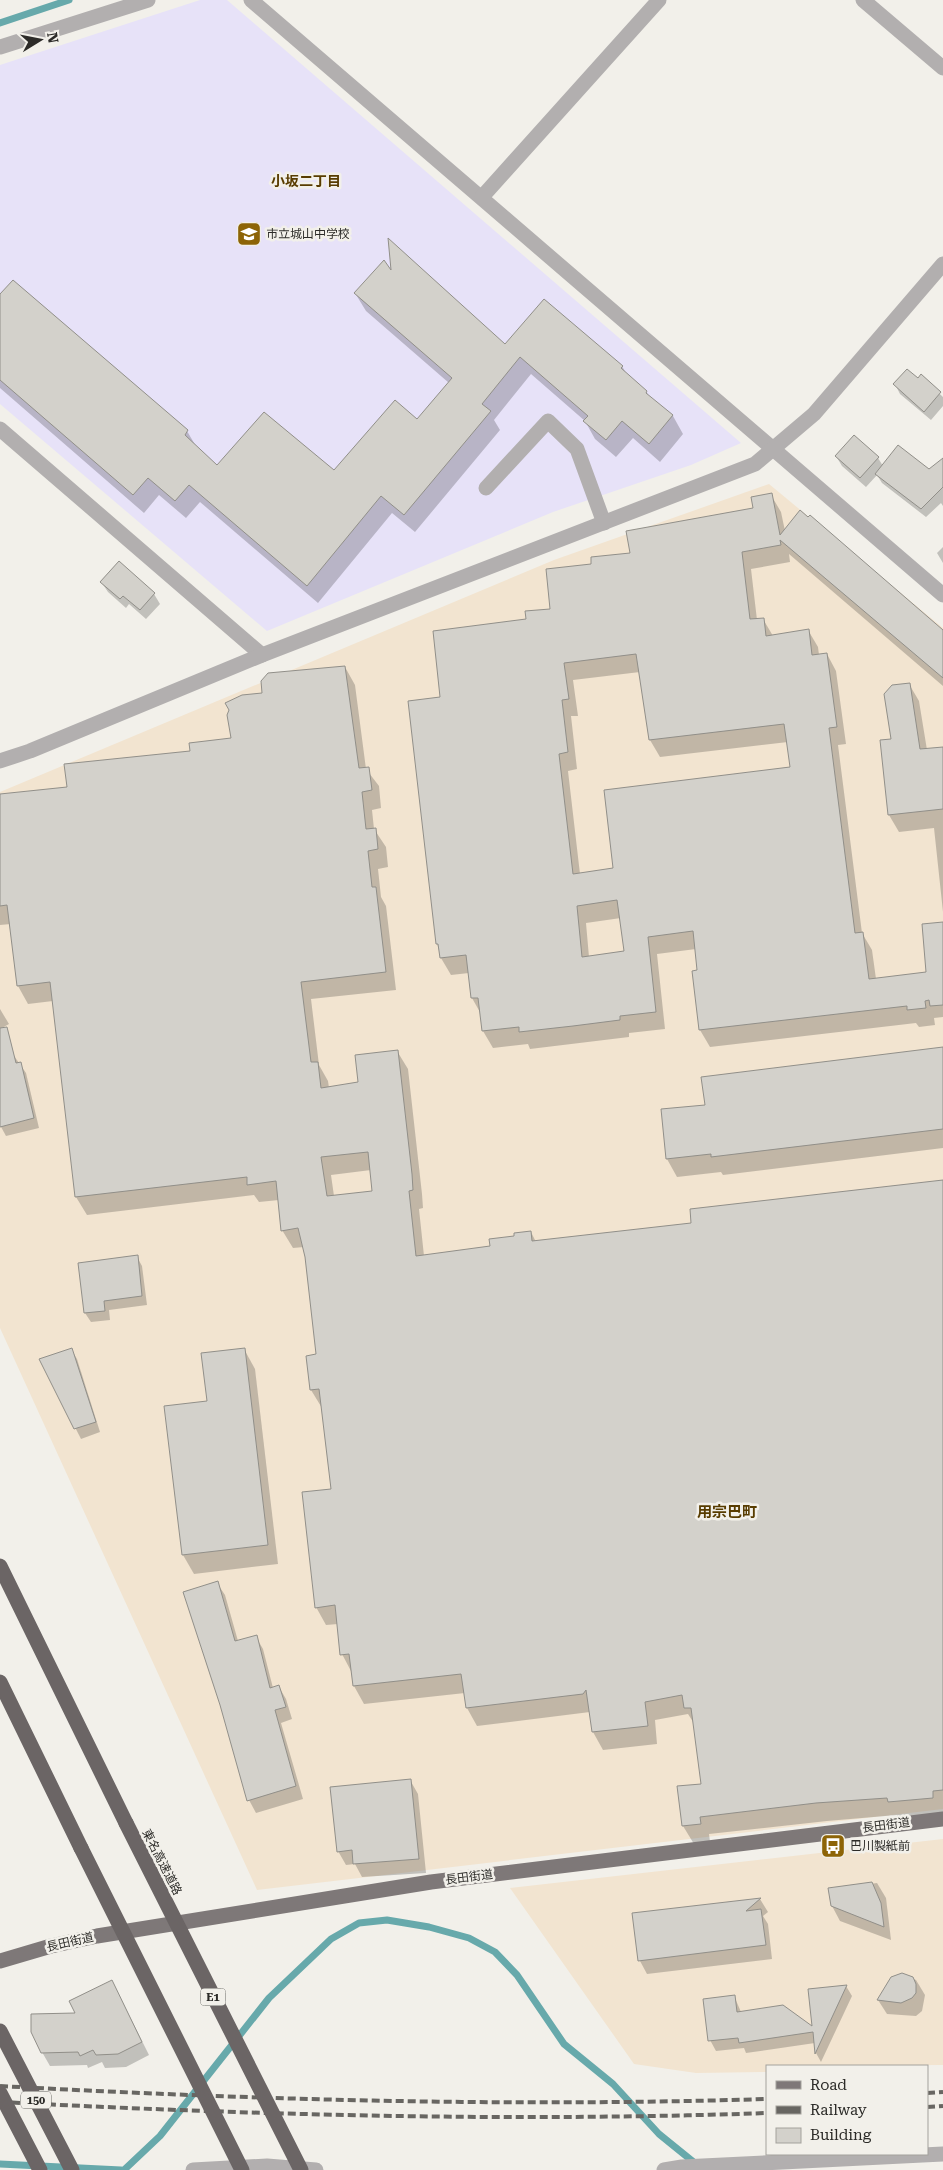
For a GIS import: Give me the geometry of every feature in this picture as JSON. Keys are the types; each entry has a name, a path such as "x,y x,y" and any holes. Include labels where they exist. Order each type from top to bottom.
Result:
{"highway":[{"name":"東名高速道路","path":"0,1566 126,1823 301,2170"},
{"path":"0,1682 242,2170"},
{"name":"150","path":"0,2031 72,2170"},
{"name":"150","path":"0,2093 40,2170"}],"main road":[{"name":"長田街道","path":"0,1961 50,1946 97,1936 431,1882 943,1819"}],"street":[{"path":"0,47 148,0"},
{"path":"251,0 943,595"},
{"path":"482,197 658,0"},
{"path":"863,0 943,68"},
{"path":"0,760 30,751 262,655 755,464 775,450 814,414 943,264"},
{"path":"486,488 548,421 577,449 604,523"},
{"path":"0,429 262,655"},
{"path":"928,2155 943,2154"},
{"path":"664,2170 701,2166 923,2155"},
{"path":"192,2170 267,2166 316,2170"}],"shaded area":[{"name":"市立城山中学校","path":"200,0 227,0 741,443 691,465 553,512 267,631 0,404 0,65"},
{"path":"769,484 943,628 943,1809 257,1890 0,1328 0,792 554,560"},
{"path":"943,1839 943,2065 766,2065 766,2072 696,2073 634,2064 510,1888"}],"building":[{"path":"388,238 505,344 544,299 623,366 621,368 647,391 646,393 673,415 649,444 622,421 606,440 583,421 588,416 520,357 482,404 491,411 404,515 381,496 307,586 189,485 175,501 148,478 133,495 0,380 0,294 13,280 188,430 185,435 217,465 264,412 334,470 395,400 417,419 452,378 354,293 384,260 391,270"},
{"path":"907,369 918,378 921,374 941,392 924,412 893,384"},
{"path":"854,435 879,457 860,478 835,456"},
{"path":"898,445 929,469 943,458 943,487 921,509 875,474"},
{"path":"772,493 780,535 800,510 808,517 810,515 943,630 943,678 780,540 781,545 742,552 750,619 764,618 766,636 809,629 812,655 827,653 837,727 829,728 855,933 863,932 869,979 926,972 922,924 943,922 943,1005 930,1006 929,1000 925,1001 926,1008 907,1010 907,1006 699,1030 692,971 697,970 693,931 648,937 656,1012 620,1016 620,1020 519,1032 519,1027 482,1031 478,998 471,998 466,955 440,958 438,944 436,944 408,701 440,697 433,631 526,619 525,611 550,609 546,569 591,564 591,557 630,553 626,531 753,508 751,497","holes":["636,654 649,740 784,724 790,767 604,790 613,868 573,874 559,754 568,752 562,700 569,699 564,663","617,900 624,951 582,957 577,906"]},
{"path":"119,561 155,593 140,610 123,596 120,599 100,582"},
{"path":"345,666 359,768 369,767 372,790 362,792 366,829 376,828 378,849 368,851 372,887 376,887 386,972 301,982 311,1062 318,1062 321,1088 358,1082 355,1055 398,1050 412,1174 413,1190 409,1191 416,1256 490,1246 489,1239 514,1236 514,1233 531,1231 532,1241 691,1223 690,1209 943,1180 943,1790 933,1791 933,1798 888,1802 887,1798 816,1803 700,1817 701,1824 682,1826 677,1786 701,1784 691,1708 684,1708 682,1695 645,1702 648,1726 592,1732 586,1690 583,1694 466,1708 461,1674 353,1686 349,1654 340,1655 335,1605 315,1608 302,1492 331,1489 319,1389 310,1390 306,1356 316,1354 305,1257 298,1228 281,1231 276,1181 247,1185 247,1177 75,1197 50,982 17,986 7,905 0,906 0,794 67,787 64,764 190,751 189,743 231,738 227,715 229,710 225,703 242,695 262,693 261,681 268,673","holes":["368,1152 372,1191 327,1196 321,1157"]},
{"path":"910,683 920,749 943,747 943,809 888,815 880,740 891,739 884,694 892,685"},
{"path":"7,1027 16,1063 21,1062 34,1118 0,1127 0,1028"},
{"path":"943,1047 943,1129 711,1157 711,1154 666,1159 661,1109 705,1105 701,1077"},
{"path":"138,1255 142,1296 104,1301 105,1311 84,1313 78,1263"},
{"path":"72,1348 96,1422 74,1429 39,1359"},
{"path":"245,1348 268,1545 182,1555 164,1406 207,1401 201,1353"},
{"path":"218,1581 235,1641 257,1635 270,1688 279,1685 286,1707 275,1710 296,1786 247,1801 220,1705 183,1592"},
{"path":"411,1779 419,1859 353,1864 352,1850 337,1852 330,1787"},
{"path":"872,1882 881,1903 884,1927 831,1906 828,1888"},
{"path":"761,1898 746,1911 761,1909 766,1945 638,1961 632,1913"},
{"path":"902,1973 913,1977 916,1984 916,1993 912,1998 901,2003 877,2000 891,1977"},
{"path":"112,1980 142,2042 118,2054 96,2055 93,2050 80,2056 78,2052 41,2053 31,2032 31,2014 75,2013 69,2001"},
{"path":"847,1985 815,2054 813,2032 739,2043 738,2038 708,2041 703,1999 735,1995 737,2012 783,2005 812,2026 808,1989"}],"waterway":[{"path":"0,23 69,0"},
{"path":"124,2170 160,2136 269,1998 331,1939 359,1923 387,1920 429,1927 469,1938 495,1952 517,1975 564,2044 613,2084 659,2134 696,2164"},
{"path":"0,2164 121,2170"}],"railway":[{"path":"0,2086 384,2101 575,2102 766,2099"},
{"path":"928,2093 943,2092"},
{"path":"0,2102 287,2114 383,2116 575,2117 766,2113"},
{"path":"928,2107 943,2106"}],"place":[{"name":"市立城山中学校","path":"249,234"},
{"name":"巴川製紙前","path":"833,1846"}],"district":[{"name":"小坂二丁目","path":"306,181"},
{"name":"用宗巴町","path":"727,1512"}]}
